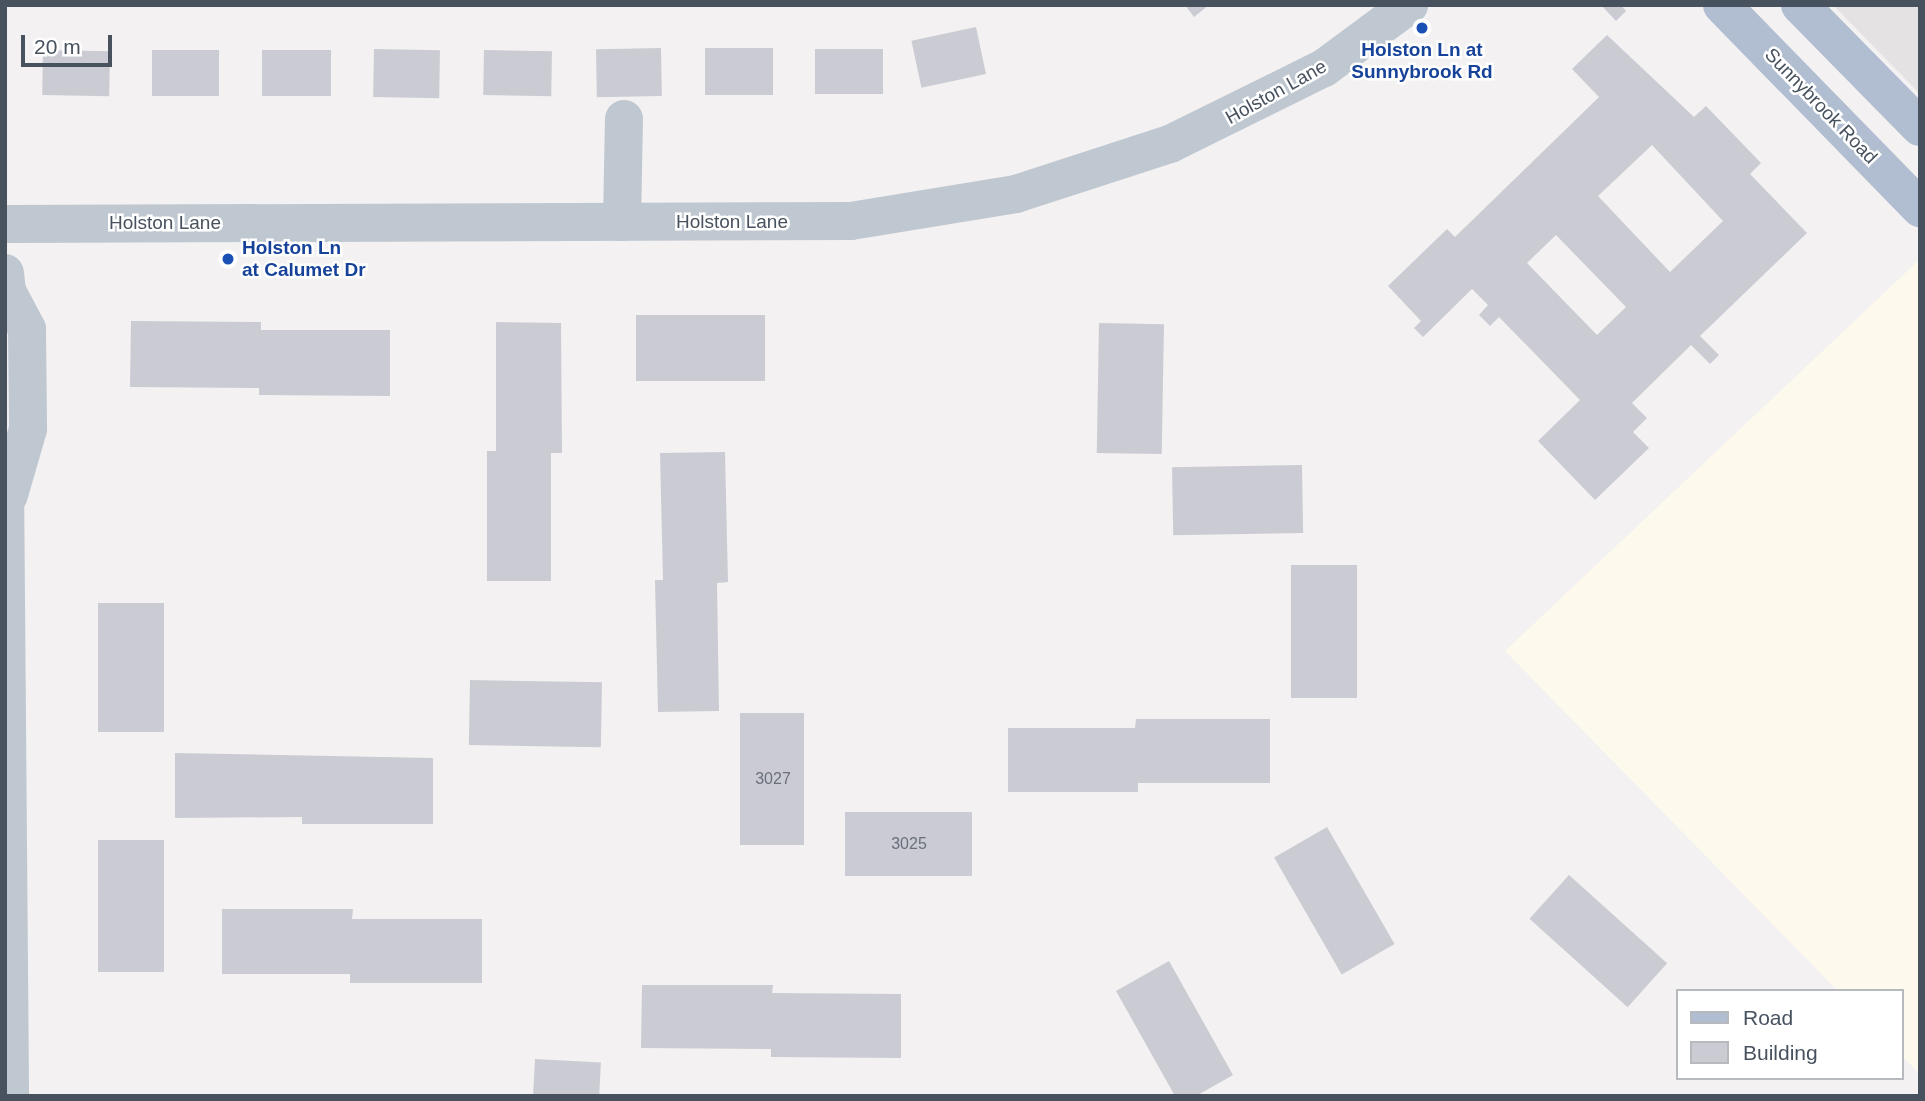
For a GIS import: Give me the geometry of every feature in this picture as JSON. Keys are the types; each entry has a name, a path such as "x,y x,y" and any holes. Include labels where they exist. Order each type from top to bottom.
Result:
{"main road":[{"name":"Sunnybrook Road","path":"1722,5 1920,208"},
{"path":"1800,5 1920,127"}],"street":[{"name":"Holston Lane","path":"5,224 850,221 1016,194 1170,144 1223,121 1324,68 1409,5"},
{"path":"622,222 624,119"},
{"path":"6,287 27,329 28,429 7,488 10,1096"}],"shaded area":[{"path":"1833,5 1920,5 1920,94"},
{"path":"1920,259 1920,1074 1904,1058 1904,989 1836,989 1505,651"}],"building":[{"path":"1185,5 1209,5 1194,17"},
{"path":"1601,5 1621,5 1626,11 1616,21"},
{"path":"976,27 986,74 921,88 911,41"},
{"path":"1607,35 1694,117 1706,106 1761,163 1750,174 1807,233 1700,336 1719,355 1710,364 1691,345 1632,403 1647,418 1633,432 1649,448 1595,500 1538,441 1580,400 1499,317 1490,326 1479,315 1488,305 1472,289 1423,337 1414,328 1421,321 1388,286 1447,229 1455,237 1599,97 1572,69","holes":["1652,145 1723,221 1670,272 1598,196","1556,235 1626,307 1597,335 1527,263"]},
{"path":"661,48 662,96 597,97 596,49"},
{"path":"705,48 773,48 773,95 705,95"},
{"path":"374,49 440,50 439,98 373,97"},
{"path":"815,49 883,49 883,94 815,94"},
{"path":"43,50 110,51 109,96 42,95"},
{"path":"152,50 219,50 219,96 152,96"},
{"path":"262,50 331,50 331,96 262,96"},
{"path":"484,50 552,51 551,96 483,95"},
{"path":"636,315 765,315 765,381 636,381"},
{"path":"131,321 261,322 261,330 390,330 390,396 259,395 259,388 130,387"},
{"path":"496,322 561,323 562,453 551,453 551,581 487,581 487,451 496,451"},
{"path":"1099,323 1164,324 1162,454 1097,453"},
{"path":"725,452 728,582 717,583 719,711 658,712 655,580 663,580 660,453"},
{"path":"1302,465 1303,533 1173,535 1172,467"},
{"path":"1291,565 1357,565 1357,698 1291,698"},
{"path":"98,603 164,603 164,732 98,732"},
{"path":"470,680 602,682 601,747 469,745"},
{"path":"740,713 804,713 804,845 740,845"},
{"path":"1136,719 1270,719 1270,783 1138,783 1138,792 1008,792 1008,728 1135,728"},
{"path":"175,753 433,758 433,824 302,824 302,817 175,818"},
{"path":"845,812 972,812 972,876 845,876"},
{"path":"1327,827 1394,944 1342,974 1274,858"},
{"path":"98,840 164,840 164,972 98,972"},
{"path":"1569,875 1667,963 1628,1007 1530,919"},
{"path":"222,909 353,909 352,919 482,919 482,983 350,983 350,974 222,974"},
{"path":"1169,961 1233,1075 1196,1096 1175,1096 1116,991"},
{"path":"642,985 773,985 772,993 901,994 901,1058 771,1057 771,1049 641,1048"},
{"path":"535,1059 601,1062 599,1096 533,1096"}],"place":[{"name":"Holston Ln at Sunnybrook Rd","path":"1422,28"},
{"name":"Holston Ln at Calumet Dr","path":"228,259"}]}
